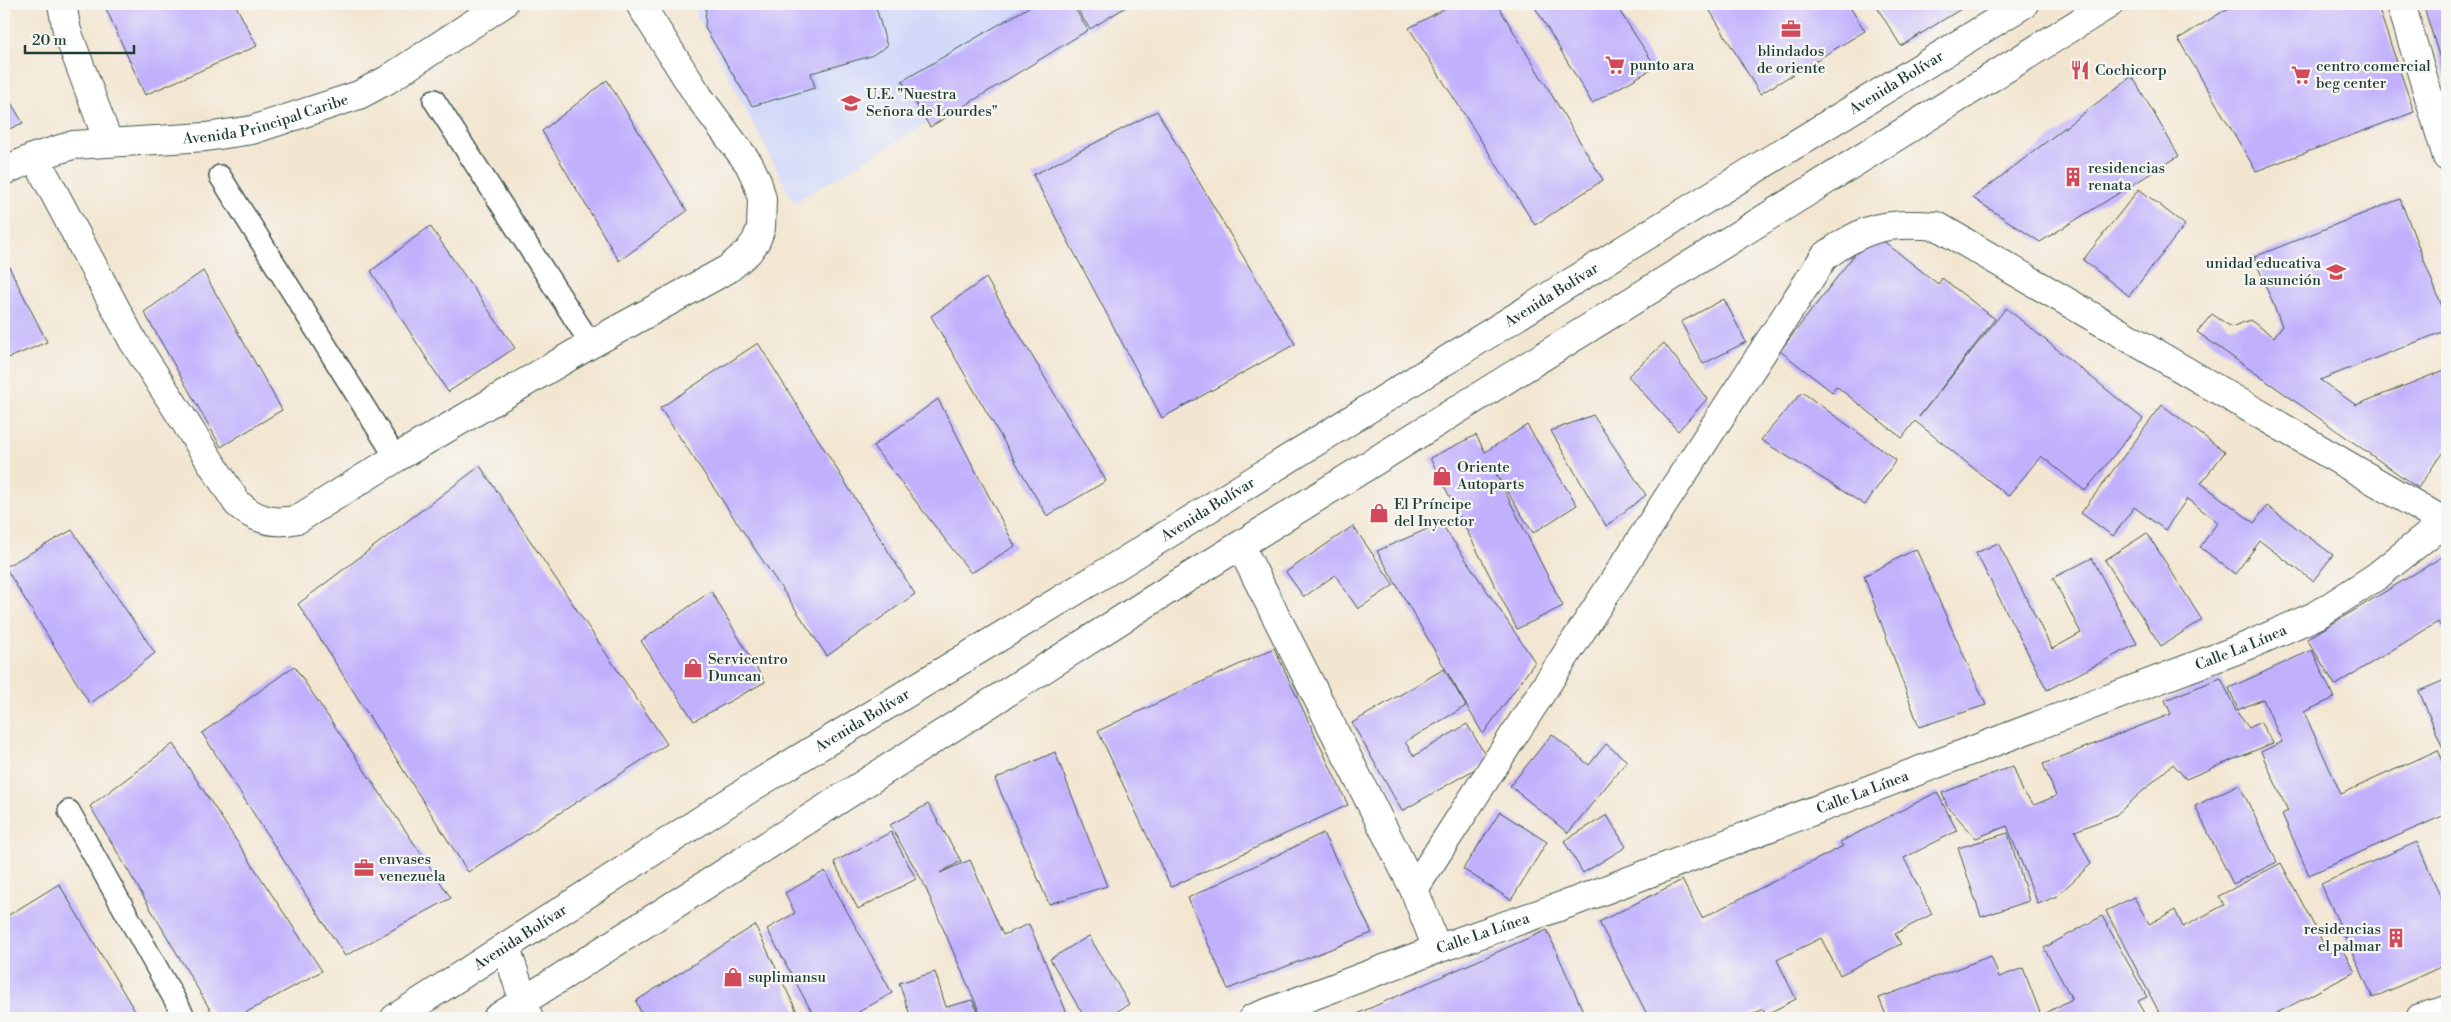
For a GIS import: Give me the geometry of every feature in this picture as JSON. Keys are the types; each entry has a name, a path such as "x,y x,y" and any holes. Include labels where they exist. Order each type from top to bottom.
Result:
{"street":[{"path":"62,4 67,31 108,142"},
{"name":"Avenida Principal Caribe","path":"4,171 35,157 73,145 206,137 252,130 359,95 387,80 504,4"},
{"path":"35,157 133,341 237,503 247,513 258,519 285,523 298,519 396,458 591,344 734,265 748,252 756,241 761,228 762,199 757,181 749,164 699,97 640,4"},
{"name":"Avenida Bolívar","path":"395,1018 754,786 1123,562 1628,247 2024,4"},
{"path":"497,1018 527,1009 1135,611 1241,547 2109,4"},
{"path":"2401,4 2447,157"},
{"path":"1414,889 1824,257 1863,231 1893,224 1937,226 2446,521"},
{"name":"Calle La Línea","path":"1253,1018 1437,949 1573,902 2247,646 2317,614 2377,576 2446,521"},
{"path":"1241,547 1414,889 1437,949"},
{"path":"506,947 527,1009"},
{"path":"2420,1018 2447,1010"}],"lane":[{"path":"434,100 591,344"},
{"path":"220,176 396,458"},
{"path":"69,811 185,1018"}],"shaded area":[{"name":"U.E. \"Nuestra Señora de Lourdes\"","path":"691,4 1125,4 794,203"}],"building":[{"path":"104,4 235,4 257,46 145,95"},
{"path":"703,4 875,4 887,46 871,56 811,73 815,88 752,106 705,28 706,8"},
{"path":"1034,4 1072,4 1088,30 930,127 902,81"},
{"path":"1074,4 1131,4 1090,29"},
{"path":"1453,4 1497,4 1603,180 1535,225 1409,28"},
{"path":"1533,4 1615,4 1656,67 1592,103"},
{"path":"1706,4 1848,4 1865,31 1760,94"},
{"path":"1875,4 1969,4 1901,46"},
{"name":"centro comercial beg center","path":"2235,4 2377,4 2414,112 2256,171 2178,39"},
{"path":"2423,4 2447,4 2447,81"},
{"name":"residencias renata","path":"2132,76 2179,156 2040,242 1973,198"},
{"path":"607,80 687,211 619,261 542,131"},
{"path":"4,91 23,123 4,131"},
{"path":"1157,111 1295,344 1162,418 1033,175"},
{"path":"2139,189 2185,225 2129,296 2083,260"},
{"path":"2400,199 2447,319 2447,330 2320,380 2356,405 2447,369 2447,446 2418,488 2197,332 2212,314 2231,327 2250,320 2274,337 2282,326 2254,257"},
{"path":"430,226 515,348 448,392 371,271"},
{"path":"1872,232 1938,284 1942,278 1995,319 1919,417 2006,308 2143,419 2085,491 2041,456 2008,496 1915,421 1902,438 1836,386 1832,392 1780,351"},
{"path":"4,257 47,342 4,360"},
{"path":"203,271 282,410 221,447 144,312"},
{"path":"986,278 1106,481 1047,516 931,316"},
{"path":"1724,299 1746,342 1703,364 1681,322"},
{"path":"758,343 915,594 827,656 660,408"},
{"path":"1664,343 1707,399 1678,431 1628,376"},
{"path":"1802,392 1896,460 1865,505 1761,440"},
{"path":"938,399 1015,546 971,573 873,446"},
{"path":"2162,405 2225,452 2201,483 2254,523 2267,506 2333,555 2313,581 2260,541 2235,574 2200,547 2218,522 2187,499 2165,530 2134,507 2113,536 2081,513"},
{"path":"1593,415 1646,495 1606,526 1551,431"},
{"path":"1527,425 1577,505 1533,533 1495,472 1563,606 1517,629 1430,458 1476,435 1485,452"},
{"path":"480,466 667,744 468,872 298,604"},
{"path":"1441,523 1535,662 1483,734 1377,551"},
{"path":"1353,526 1394,585 1358,609 1335,575 1304,597 1286,572"},
{"path":"72,530 155,653 90,704 5,567"},
{"path":"2147,533 2202,620 2161,646 2105,560"},
{"path":"1998,543 2052,649 2081,633 2053,578 2092,558 2137,644 2047,690 1976,553"},
{"path":"1916,549 1986,705 1919,727 1864,576"},
{"path":"2447,554 2447,632 2445,633 2438,622 2335,685 2307,639"},
{"path":"711,591 765,682 694,721 641,641"},
{"path":"1274,648 1348,805 1171,887 1098,731"},
{"path":"2312,650 2334,698 2304,712 2341,794 2438,750 2447,770 2447,814 2309,875 2282,814 2288,811 2261,752 2282,742 2263,699 2238,710 2229,688"},
{"path":"294,666 451,898 345,956 202,733"},
{"path":"1444,669 1466,706 1405,742 1414,756 1467,724 1489,761 1402,811 1352,723"},
{"path":"2221,678 2236,711 2249,728 2260,722 2273,743 2186,779 2173,764 2116,815 2075,831 2091,864 2057,896 2038,904 2007,826 1976,838 1947,806 1942,793 2013,766 2023,792 2034,805 2056,796 2043,764 2171,714 2165,700"},
{"path":"2447,679 2447,758 2419,691"},
{"path":"1552,734 1589,765 1606,744 1627,761 1568,833 1510,786"},
{"path":"173,744 322,971 236,1018 215,1018 90,806"},
{"path":"1055,752 1107,886 1049,904 995,779"},
{"path":"2239,784 2277,862 2233,884 2195,806"},
{"path":"1937,792 1957,831 1904,858 1932,914 1895,934 1901,944 1840,975 1821,938 1777,960 1796,999 1765,1015 1763,1009 1744,1018 1649,1018 1599,922 1682,880 1702,918 1843,846 1840,842"},
{"path":"928,804 961,861 940,873 970,860 1003,935 1029,924 1069,1018 982,1018 923,882 890,825"},
{"path":"1500,812 1547,842 1511,900 1463,869"},
{"path":"1607,815 1626,847 1583,873 1564,841"},
{"path":"891,832 916,879 858,909 834,862"},
{"path":"1323,833 1372,933 1228,989 1188,898"},
{"path":"2008,833 2029,901 1981,917 1958,848"},
{"name":"residencias el palmar","path":"2417,842 2447,912 2447,964 2373,998 2321,884"},
{"path":"2281,863 2328,952 2340,945 2355,972 2267,1018 2162,1018 2106,911 2134,897 2149,924 2175,910 2183,927 2224,905 2219,896"},
{"path":"825,871 892,993 857,1013 860,1018 815,1018 767,929 795,913 785,893"},
{"path":"59,884 139,1018 4,1018 4,918"},
{"path":"2102,916 2147,997 2138,1001 2148,1018 2049,1018 2046,1013 2072,999 2044,948"},
{"path":"755,925 800,1018 643,1018 636,1001"},
{"path":"1547,930 1586,1018 1361,1018 1359,1013"},
{"path":"1089,936 1129,1004 1106,1018 1085,1018 1050,959"},
{"path":"1991,956 1999,977 2023,968 2042,1018 1887,1018 1879,998"},
{"path":"935,972 946,1007 972,1000 981,1018 911,1018 899,983"}],"place":[{"name":"blindados de oriente","path":"1791,29"},
{"name":"punto ara","path":"1615,65"},
{"name":"Cochicorp","path":"2080,70"},
{"name":"centro comercial beg center","path":"2301,75"},
{"name":"U.E. \"Nuestra Señora de Lourdes\"","path":"851,103"},
{"name":"residencias renata","path":"2073,177"},
{"name":"unidad educativa la asunción","path":"2336,272"},
{"name":"Oriente Autoparts","path":"1442,476"},
{"name":"El Príncipe del Inyector","path":"1379,513"},
{"name":"Servicentro Duncan","path":"693,668"},
{"name":"envases venezuela","path":"364,868"},
{"name":"residencias el palmar","path":"2396,938"},
{"name":"suplimansu","path":"733,977"}]}
